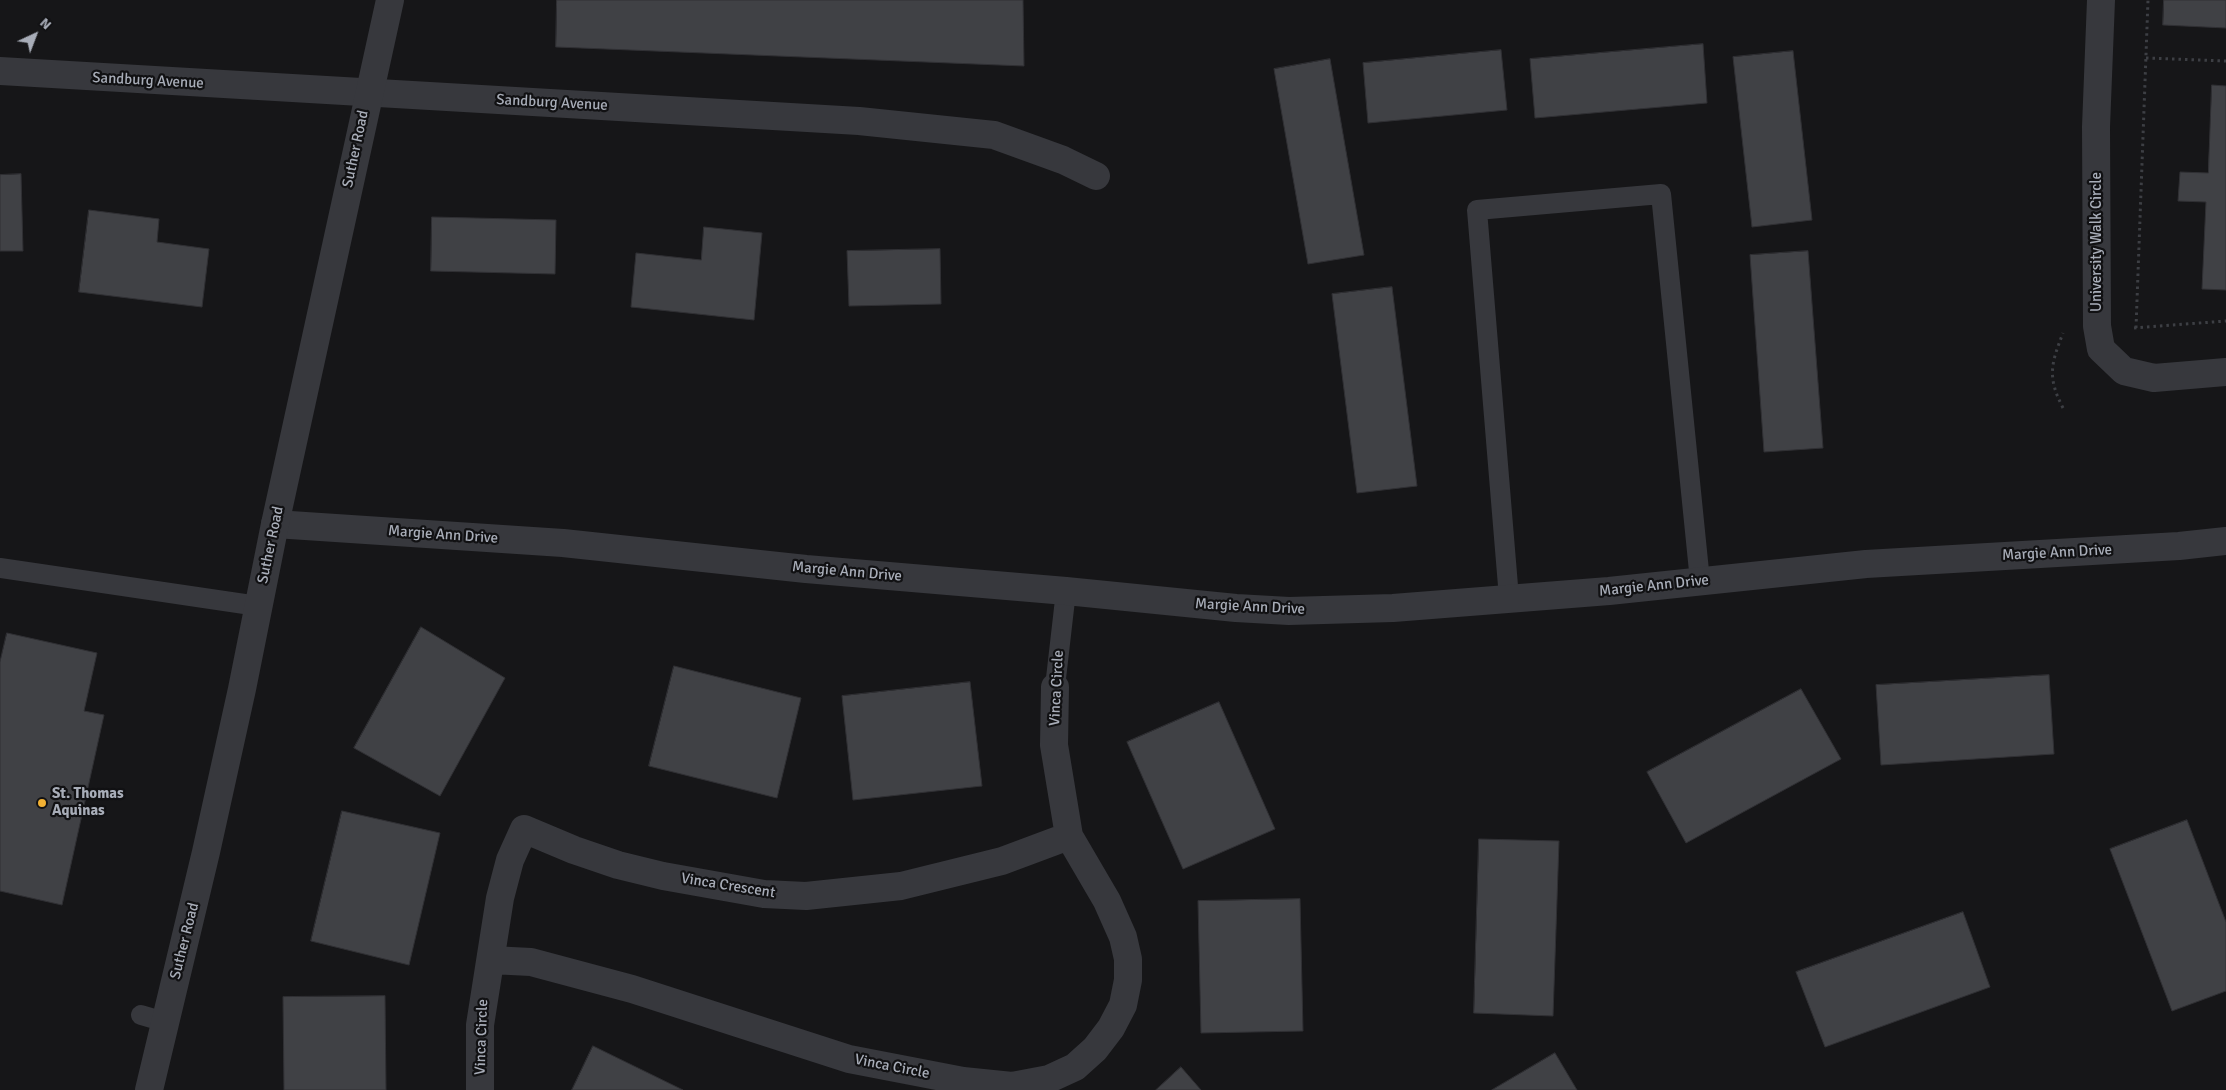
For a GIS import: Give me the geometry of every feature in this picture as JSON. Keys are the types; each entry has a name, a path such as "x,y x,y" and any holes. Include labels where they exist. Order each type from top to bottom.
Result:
{"street":[{"name":"Suther Road","path":"149,1090 153,1019 206,852 368,92 390,0"},
{"name":"University Walk Circle","path":"2101,0 2096,157 2097,326 2101,349 2124,372 2154,378 2226,372"},
{"name":"Sandburg Avenue","path":"0,71 859,121 994,135 1063,160 1096,176"},
{"name":"Margie Ann Drive","path":"275,524 563,543 806,568 1236,608 1289,611 1393,608 1700,581 1866,564 2179,546 2226,541"},
{"name":"Vinca Circle","path":"480,1090 480,1025 491,960 531,962 632,989 849,1059 963,1081 1012,1086 1049,1079 1075,1067 1095,1049 1111,1028 1123,1005 1128,980 1128,960 1123,937 1107,901 1069,836 1054,745 1055,687"},
{"name":"Vinca Crescent","path":"491,960 500,898 510,860 524,829 574,850 618,865 663,876 764,894 806,896 902,886 1002,861 1069,836"}],"lane":[{"path":"1509,598 1477,210 1661,194 1700,581"},
{"path":"0,568 258,606"},
{"name":"Vinca Circle","path":"1055,687 1066,591"}],"path":[{"path":"2136,328 2148,0"},
{"path":"2146,58 2226,61"},
{"path":"2127,328 2226,321"},
{"path":"2063,408 2053,389 2052,372 2056,350 2065,328"}],"building":[{"path":"557,0 1023,0 1024,66 556,47"},
{"path":"2164,0 2226,0 2226,28 2163,25"},
{"path":"1703,44 1707,103 1535,118 1530,59"},
{"path":"1501,50 1507,110 1368,123 1363,63"},
{"path":"1793,51 1812,220 1752,227 1733,57"},
{"path":"1330,59 1364,255 1308,264 1274,69"},
{"path":"2212,85 2226,86 2226,290 2202,289 2206,202 2178,201 2180,172 2208,173"},
{"path":"21,174 23,251 0,251 0,175"},
{"path":"89,210 159,219 157,242 209,249 202,307 79,292"},
{"path":"432,217 556,220 555,274 431,271"},
{"path":"704,227 762,233 754,320 631,307 636,253 701,260"},
{"path":"940,249 941,304 849,306 847,251"},
{"path":"1808,251 1823,448 1764,452 1750,255"},
{"path":"1392,287 1417,486 1357,493 1332,294"},
{"path":"421,627 505,678 440,796 354,748"},
{"name":"St. Thomas Aquinas","path":"7,633 97,653 84,711 104,715 62,905 0,891 0,662"},
{"path":"674,666 801,698 777,798 649,766"},
{"path":"2049,675 2054,754 1881,765 1876,685"},
{"path":"970,682 982,786 853,800 842,696"},
{"path":"1801,689 1841,759 1686,843 1647,772"},
{"path":"1219,702 1275,829 1183,869 1127,742"},
{"path":"342,811 440,833 409,965 311,941"},
{"path":"2187,820 2226,922 2226,991 2172,1011 2110,849"},
{"path":"1479,839 1559,841 1553,1016 1474,1013"},
{"path":"1300,899 1303,1031 1201,1033 1198,901"},
{"path":"1963,912 1990,987 1825,1047 1796,972"},
{"path":"385,996 386,1090 284,1090 283,997"},
{"path":"593,1046 683,1090 572,1090"},
{"path":"1555,1053 1577,1090 1492,1090"},
{"path":"1181,1067 1201,1090 1156,1090"}],"place":[{"name":"St. Thomas Aquinas","path":"42,803"}]}
